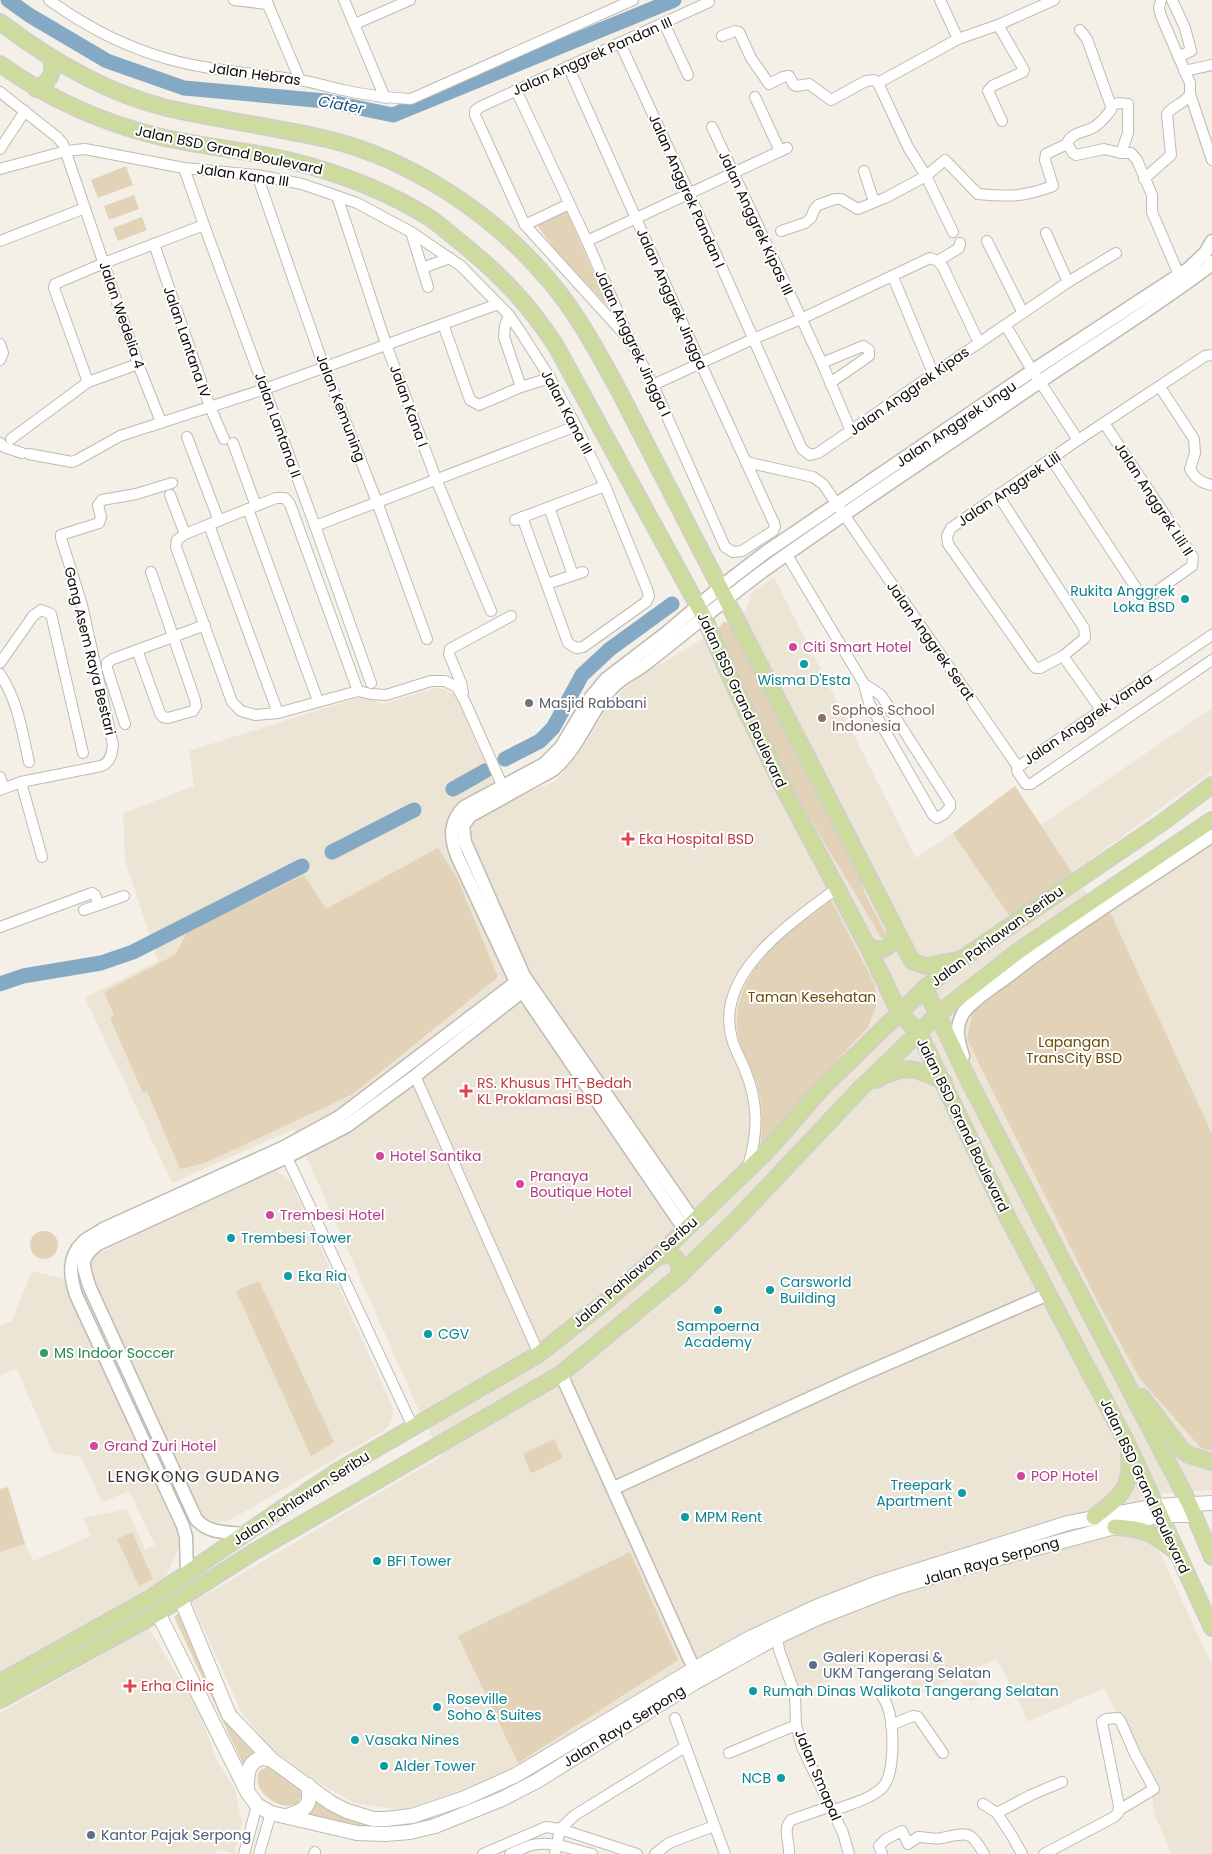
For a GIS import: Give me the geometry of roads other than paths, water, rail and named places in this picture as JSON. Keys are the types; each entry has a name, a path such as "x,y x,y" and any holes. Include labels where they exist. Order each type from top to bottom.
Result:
{"main road":[{"name":"Jalan BSD Grand Boulevard","path":"0,22 51,59 86,78 124,94 166,108 327,139 360,150 410,171 450,192 526,255 548,279 581,323 618,389 912,961 927,966 960,960"},
{"path":"36,89 52,76 53,65 51,59"},
{"name":"Jalan BSD Grand Boulevard","path":"0,64 36,89 70,107 111,123 160,137 290,160 347,177 390,196 430,218 492,268 541,322 556,346 701,612 782,785 868,947 899,1012 919,1033 996,1194 1128,1445 1212,1628"},
{"name":"Jalan Pahlawan Seribu","path":"0,1682 152,1597 336,1472 540,1354 605,1302 658,1256 747,1170 824,1086 925,988 960,960 1163,822 1212,785"},
{"name":"Jalan Pahlawan Seribu","path":"0,1700 158,1613 252,1553 561,1374 678,1277 740,1216 860,1089 938,1014 1018,952 1212,820"},
{"path":"868,947 876,950 888,947 894,940 896,931"},
{"name":"Jalan BSD Grand Boulevard","path":"925,988 972,1087 1192,1510 1212,1557"},
{"path":"860,1089 889,1073 909,1068 922,1071 946,1087 958,1080 964,1080 972,1087"},
{"path":"658,1256 669,1255 676,1258 680,1268 678,1277"},
{"path":"1115,1362 1182,1450 1189,1455 1212,1462"},
{"path":"1094,1517 1121,1495 1128,1483 1131,1467 1128,1445"},
{"path":"1158,1510 1192,1510 1212,1503"},
{"name":"Jalan Raya Serpong","path":"180,1599 229,1716 272,1760 331,1803 347,1811 373,1819 385,1819 412,1816 453,1802 516,1775 681,1690 822,1611 902,1574 1068,1523 1094,1517 1158,1510"},
{"name":"Jalan Raya Serpong","path":"158,1613 248,1793 257,1805 271,1813 357,1833 373,1834 422,1830 460,1817 502,1799 536,1781 598,1734 694,1669 752,1638 822,1611 897,1587 1115,1527 1158,1510"},
{"path":"1115,1527 1136,1528 1154,1534 1178,1554"},
{"path":"248,1793 247,1774 252,1764 262,1758 272,1760"},
{"path":"287,1816 307,1806 310,1801 308,1785"},
{"path":"453,1802 460,1817"}],"street":[{"name":"Jalan Hebras","path":"49,0 96,30 130,46 167,59 203,67 300,80 344,91 385,98 411,98 633,0"},
{"path":"234,0 267,2 300,80"},
{"path":"344,0 385,98"},
{"path":"355,24 410,0"},
{"path":"940,0 958,39"},
{"path":"878,83 958,39 998,25 1054,0"},
{"path":"1161,0 1159,8 1161,16 1190,83 1190,94 1212,160"},
{"path":"1172,0 1185,28 1191,51 1178,57"},
{"name":"Jalan Anggrek Pandan III","path":"525,225 475,115 475,110 709,2"},
{"path":"664,23 688,76"},
{"path":"998,25 1024,70 992,86 988,91 1002,121"},
{"path":"781,231 806,223 818,205 835,199 841,199 858,209 918,182 945,160 978,194 1012,197 1053,186 1045,157 1046,154 1067,144 1071,136 1093,128 1112,110 1086,40 1080,30"},
{"path":"722,36 736,31 739,32 751,58 769,84 783,77 790,76 794,85 809,84 831,100 866,81 874,80 878,83 908,147 926,176 953,232"},
{"name":"Jalan Anggrek Pandan I","path":"620,43 753,339"},
{"path":"1184,71 1212,65"},
{"name":"Jalan Anggrek Jingga","path":"568,66 774,523 773,531"},
{"name":"Jalan Anggrek Jingga I","path":"516,90 587,241 630,340 653,385 725,547 733,552 742,551 773,531"},
{"path":"0,92 56,137 63,144 66,151"},
{"path":"1144,178 1170,155 1167,114 1190,94"},
{"path":"587,241 783,149 755,97"},
{"path":"1111,106 1125,103 1128,104 1129,108 1128,133 1121,153"},
{"path":"0,149 25,111"},
{"name":"Jalan Anggrek Kipas III","path":"712,127 822,363 850,431"},
{"path":"1067,144 1076,155 1104,149 1131,153 1134,156 1152,195 1152,212 1179,275"},
{"name":"Jalan Kana III","path":"0,169 66,151 85,149 184,168 257,175 302,184 357,203 411,232 461,266 509,316 550,378 605,486 649,596 646,602 583,647 576,648 568,642 547,584"},
{"name":"Jalan Wedelia 4","path":"66,151 138,364 160,422"},
{"name":"Jalan Lantana II","path":"184,168 371,683"},
{"path":"864,171 874,202"},
{"name":"Jalan Kemuning","path":"257,175 324,367 377,502 427,640"},
{"name":"Jalan Kana I","path":"337,196 386,344 436,479 491,612"},
{"path":"569,204 525,225 630,340"},
{"path":"0,241 85,208"},
{"path":"88,382 54,288 58,282 204,225"},
{"path":"411,232 428,287"},
{"path":"1046,233 1068,282"},
{"path":"987,241 1023,313"},
{"name":"Jalan Anggrek Ungu","path":"722,594 787,555 844,516 1036,376 1179,275 1197,261 1212,241"},
{"path":"941,264 960,248 960,243"},
{"name":"Jalan Lantana IV","path":"154,244 210,407 228,441 318,701"},
{"name":"Jalan Anggrek Kipas","path":"753,339 802,449 814,455 1068,282 1116,253"},
{"path":"422,268 450,258"},
{"path":"653,385 893,277 930,258 941,264 979,343"},
{"name":"Jalan Anggrek Ungu","path":"521,782 544,764 561,747 591,697 606,679 666,633 701,612 766,552 1036,376 1169,297 1212,262"},
{"path":"893,277 933,373"},
{"path":"1,447 72,462 120,436 265,389 498,304"},
{"name":"Jalan Kana III","path":"509,316 505,326 504,337 521,387"},
{"path":"443,324 470,400 479,405 521,387 550,378"},
{"path":"1006,326 1078,440"},
{"path":"0,344 3,353 0,360"},
{"path":"822,363 863,346 869,350 869,356 830,383"},
{"name":"Jalan Anggrek Lili","path":"1063,656 1040,668 1036,668 1033,665 948,544 947,536 951,528 1052,460 1078,440 1205,356 1212,355"},
{"path":"11,439 88,382 138,364"},
{"path":"1160,387 1194,438 1195,453 1190,469 1202,483 1212,485"},
{"name":"Jalan Anggrek Lili II","path":"1052,460 1138,591 1144,596 1150,596 1192,566 1193,557 1104,423"},
{"path":"315,526 576,426"},
{"path":"186,437 278,712"},
{"name":"Jalan Anggrek Serat","path":"746,462 814,477 823,484 1018,769"},
{"name":"Gang Asem Raya Bestari","path":"2,789 21,782 105,765 110,758 113,745 82,605 61,535 99,522 101,516 98,505 102,500 136,494 172,483"},
{"path":"549,507 578,574 547,584 518,519 549,507 605,486"},
{"path":"170,495 185,534"},
{"path":"998,495 1084,628 1085,638 1063,656 1102,711"},
{"path":"358,691 290,504 285,498 276,498 185,534 177,540 176,547 232,702 241,710 255,715 278,712 358,691 386,695 432,682 445,681 457,687 503,787"},
{"path":"787,555 864,684 869,703 933,815 937,818 944,814 950,807 950,803 881,695 864,684"},
{"path":"137,650 163,717 168,718 193,711 196,706 195,700 151,572"},
{"path":"0,663 33,616 40,610 51,614 83,753"},
{"path":"465,702 461,683 449,654 450,650 511,616"},
{"path":"125,724 107,663 204,626"},
{"name":"Jalan Anggrek Vanda","path":"1212,635 1018,769 1026,784 1031,784 1212,660"},
{"path":"0,674 10,689 14,700 29,762"},
{"path":"0,777 2,789"},
{"path":"21,782 42,857"},
{"path":"521,782 503,787 464,808 453,822 452,836 457,856 523,983 689,1226"},
{"path":"521,782 470,816 462,826 465,842 523,983"},
{"path":"972,1087 958,1039 958,1026 969,1007 1040,952 1212,836"},
{"path":"747,1170 755,1132 756,1110 752,1090 732,1038 730,1022 733,995 754,959 783,930 837,888"},
{"path":"0,927 92,893 95,895 99,905"},
{"path":"84,910 124,896"},
{"path":"187,1572 184,1526 76,1295 70,1277 77,1264 98,1244 285,1153 347,1126 415,1076 523,983"},
{"path":"285,1153 339,1117 523,983"},
{"path":"415,1076 540,1354"},
{"path":"285,1153 413,1427"},
{"path":"77,1264 90,1288 196,1519 206,1528 212,1530 245,1534"},
{"path":"614,1488 852,1379 1048,1294"},
{"path":"561,1374 694,1669"},
{"path":"184,1526 196,1519"},
{"name":"Jalan Smapal","path":"778,1637 778,1650 795,1694 796,1725 802,1747 843,1833 849,1854"},
{"path":"789,1854 786,1831 791,1820 869,1796 884,1786 888,1777 892,1753 891,1725 887,1706 880,1692"},
{"path":"891,1725 913,1716 918,1717 943,1753"},
{"path":"676,1718 725,1854"},
{"path":"1044,1854 1114,1817 1119,1810 1154,1789 1118,1718 1106,1719 1102,1722 1119,1810"},
{"path":"729,1752 796,1725"},
{"path":"556,1850 560,1829 574,1815 685,1747"},
{"path":"997,1813 1031,1795 1062,1782"},
{"path":"984,1804 997,1813 1022,1854"},
{"path":"244,1854 257,1805"},
{"path":"247,1841 260,1850 271,1813"},
{"path":"655,1854 669,1843 714,1826"},
{"path":"483,1854 546,1827 560,1829 637,1854"},
{"path":"882,1854 879,1846 886,1839 902,1831 908,1844 918,1837 937,1839 956,1834 968,1834 984,1854"},
{"path":"510,1854 534,1844 556,1850 592,1854"}],"waterway":[{"name":"Ciater","path":"8,0 29,15 107,61 184,88 326,101 393,115 674,0"},
{"path":"505,759 540,741 553,728 582,675 610,649 672,604"},
{"path":"453,789 485,771"},
{"path":"332,852 414,810"},
{"path":"0,984 23,976 101,963 133,952 302,866"}],"place":[{"name":"Rukita Anggrek Loka BSD","path":"1185,599"},
{"name":"Citi Smart Hotel","path":"793,647"},
{"name":"Wisma D'Esta","path":"804,664"},
{"name":"Masjid Rabbani","path":"529,703"},
{"name":"Sophos School Indonesia","path":"822,718"},
{"name":"Eka Hospital BSD","path":"628,839"},
{"name":"RS. Khusus THT-Bedah KL Proklamasi BSD","path":"466,1091"},
{"name":"Hotel Santika","path":"380,1156"},
{"name":"Pranaya Boutique Hotel","path":"520,1184"},
{"name":"Trembesi Hotel","path":"270,1215"},
{"name":"Trembesi Tower","path":"231,1238"},
{"name":"Eka Ria","path":"288,1276"},
{"name":"Carsworld Building","path":"770,1290"},
{"name":"Sampoerna Academy","path":"718,1310"},
{"name":"CGV","path":"428,1334"},
{"name":"MS Indoor Soccer","path":"44,1353"},
{"name":"Grand Zuri Hotel","path":"94,1446"},
{"name":"POP Hotel","path":"1021,1476"},
{"name":"Treepark Apartment","path":"962,1493"},
{"name":"MPM Rent","path":"685,1517"},
{"name":"BFI Tower","path":"377,1561"},
{"name":"Galeri Koperasi & UKM Tangerang Selatan","path":"813,1665"},
{"name":"Erha Clinic","path":"130,1686"},
{"name":"Rumah Dinas Walikota Tangerang Selatan","path":"753,1691"},
{"name":"Roseville Soho & Suites","path":"437,1707"},
{"name":"Vasaka Nines","path":"355,1740"},
{"name":"Alder Tower","path":"384,1766"},
{"name":"NCB","path":"781,1778"},
{"name":"Kantor Pajak Serpong","path":"91,1835"}],"district":[{"name":"LENGKONG GUDANG","path":"194,1476"}],"park label":[{"name":"Taman Kesehatan","path":"812,997"},
{"name":"Lapangan TransCity BSD","path":"1074,1050"}]}
